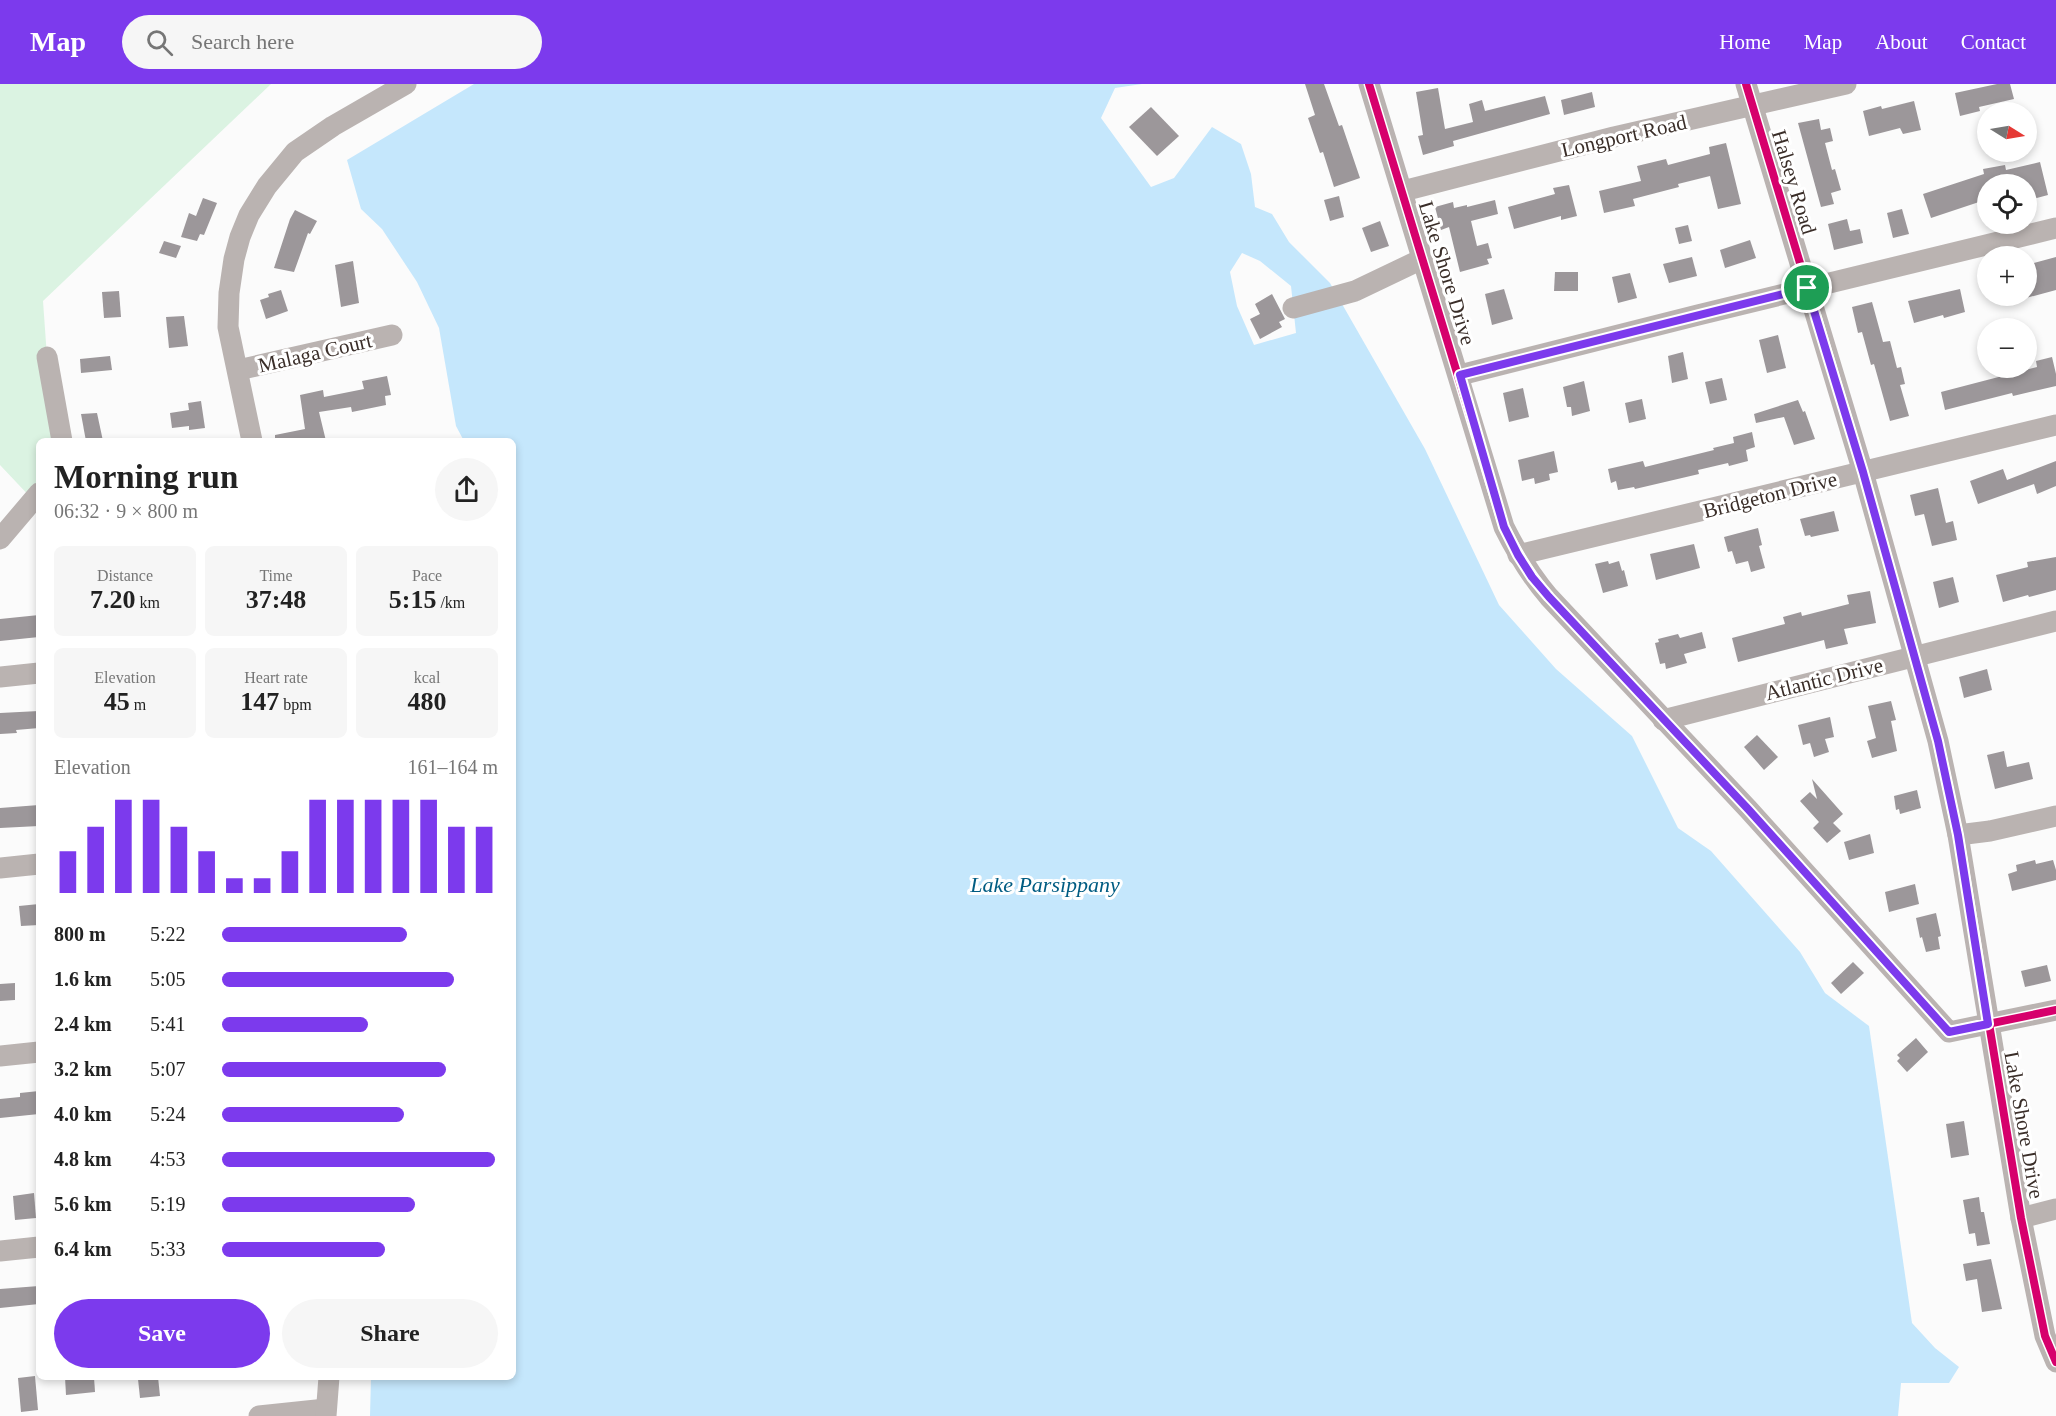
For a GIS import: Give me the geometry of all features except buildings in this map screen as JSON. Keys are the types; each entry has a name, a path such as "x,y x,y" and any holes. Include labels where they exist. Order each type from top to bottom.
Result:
{"street":[{"path":"251,438 228,327 229,293 234,259 249,215 267,186 295,152 333,126 406,84"},
{"name":"Lake Shore Drive","path":"1369,84 1460,375 1504,527 1532,577 1748,809 1949,1032 1988,1024 2021,1218 2045,1336 2056,1362"},
{"name":"Halsey Road","path":"1746,84 1863,472 1938,741 1958,835 1988,1024"},
{"name":"Longport Road","path":"1403,191 1614,137 1846,84"},
{"path":"1460,375 2056,228"},
{"path":"1293,308 1355,291 1424,258"},
{"name":"Malaga Court","path":"238,370 392,335"},
{"path":"47,357 61,438"},
{"name":"Bridgeton Drive","path":"1518,555 2056,425"},
{"path":"0,539 36,497"},
{"name":"Atlantic Drive","path":"1663,720 2056,621"},
{"path":"0,677 36,673"},
{"path":"1958,835 1990,831 2056,816"},
{"path":"0,868 36,864"},
{"path":"1988,1024 2056,1011"},
{"path":"0,1056 36,1052"},
{"path":"2021,1218 2056,1209"},
{"path":"0,1251 36,1247"},
{"path":"259,1416 326,1413 329,1380"}],"green space":[{"path":"0,84 271,84 43,301 53,438 36,438 36,499 34,501 0,465"}],"water":[{"name":"Lake Parsippany","path":"474,84 1142,84 1115,88 1101,118 1151,187 1174,178 1212,127 1241,144 1251,174 1255,207 1272,214 1289,242 1330,283 1425,449 1499,605 1556,669 1632,736 1678,828 1711,851 1800,952 1825,993 1869,1026 1912,1323 1935,1348 1959,1367 1949,1383 1901,1383 1898,1416 370,1416 371,1380 516,1380 516,438 462,438 456,426 439,328 417,282 382,229 361,209 347,160","holes":["1242,253 1260,261 1291,286 1296,333 1254,345 1237,306 1230,272"]}],"cycle path":[{"path":"1369,84 1504,527 1536,580 1549,597 1748,809 1949,1032 2056,1010"},
{"path":"1746,84 1863,472 1938,741 1958,835 2021,1218 2045,1336 2056,1362"}],"route":[{"path":"1807,288 1863,472 1938,741 1958,835 1988,1024 1949,1032 1748,809 1707,768 1532,577 1504,527 1460,375 1807,288"}]}
